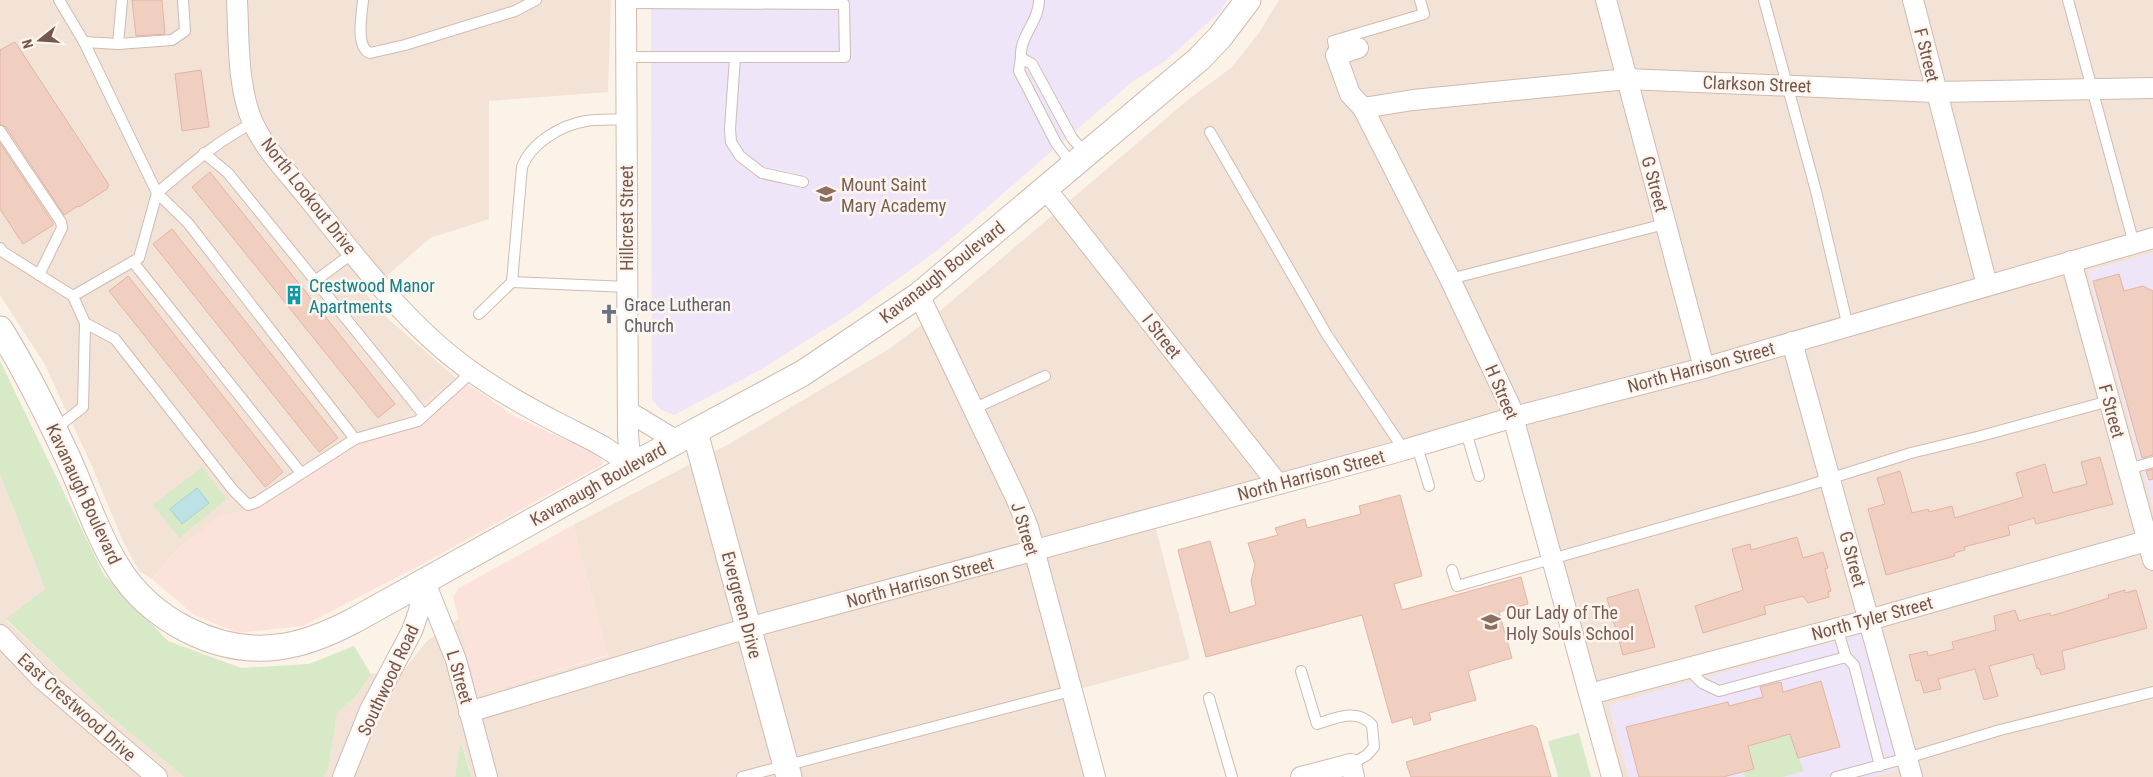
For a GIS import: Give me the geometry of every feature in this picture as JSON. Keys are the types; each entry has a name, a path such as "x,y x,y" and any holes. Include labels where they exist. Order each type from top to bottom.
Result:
{"street":[{"name":"North Lookout Drive","path":"237,0 244,89 253,123 273,155 353,253 412,319 444,350 472,372 519,403 609,448 631,466"},
{"name":"Kavanaugh Boulevard","path":"0,328 55,430 93,517 118,567 140,595 169,620 185,629 228,644 263,648 279,647 330,633 803,373 918,295 1080,160 1198,59 1220,37 1248,0"},
{"name":"G Street","path":"1606,0 1704,368"},
{"name":"F Street","path":"1913,0 1987,285"},
{"name":"Hillcrest Street","path":"626,2 627,286 631,466"},
{"path":"1336,55 1358,48"},
{"name":"H Street","path":"1336,55 1350,94 1363,108 1450,279 1514,418 1612,777"},
{"name":"Clarkson Street","path":"1363,108 1412,100 1626,79 1936,92 2153,88"},
{"name":"I Street","path":"1046,188 1278,484"},
{"name":"North Harrison Street","path":"470,712 748,628 1033,552 1514,418 1704,368 2153,238"},
{"name":"F Street","path":"2071,261 2128,469 2150,540 2153,560"},
{"name":"J Street","path":"918,295 1016,498 1028,527 1033,552 1094,777"},
{"name":"G Street","path":"1792,342 1910,768"},
{"path":"629,412 686,437"},
{"name":"Evergreen Drive","path":"686,437 748,628 787,771"},
{"name":"North Tyler Street","path":"1590,694 1869,620 2150,540"},
{"name":"L Street","path":"424,580 456,660 487,777"},
{"name":"Southwood Road","path":"343,777 370,710 412,631 420,611 424,580"},
{"name":"East Crestwood Drive","path":"0,635 42,679 157,777"},
{"path":"1301,777 1353,770"}],"lane":[{"path":"59,0 84,42 157,194 188,223 355,439"},
{"path":"118,44 122,0"},
{"path":"84,42 118,44 172,40 185,31 183,0"},
{"path":"362,0 361,44 365,51 370,53 405,45 515,11 536,0"},
{"path":"1039,0 1038,11 1022,40 1019,71 1056,143 1080,160"},
{"path":"1336,55 1333,41 1424,14 1420,0"},
{"path":"1764,0 1816,191 1848,327"},
{"path":"2068,0 2134,244"},
{"path":"626,2 844,4 844,57 626,57"},
{"path":"735,57 730,129 731,142 740,156 762,173 803,182"},
{"path":"1021,58 1032,64 1072,138 1080,160"},
{"path":"480,314 512,282 522,167 526,156 533,147 577,123 588,120 626,119"},
{"path":"73,296 139,258 157,194 204,153 232,134 253,123"},
{"path":"0,130 60,222 62,228 39,275"},
{"path":"1210,132 1327,335 1411,448 1429,486"},
{"path":"204,153 228,173 424,415"},
{"path":"1450,279 1665,224"},
{"path":"0,248 3,252 73,296 85,322 83,407 55,430"},
{"path":"315,281 353,253"},
{"path":"133,262 301,473"},
{"path":"512,282 627,286"},
{"path":"85,322 115,339 246,505 257,502 355,439 418,421 472,372"},
{"path":"973,409 1045,376"},
{"path":"1452,570 1457,586 1911,453 2109,401"},
{"path":"1466,432 1479,476"},
{"path":"2128,469 2153,462"},
{"path":"1837,628 1846,657 1854,665 1880,766"},
{"path":"1686,668 1702,684 1720,690 1846,657"},
{"path":"1301,671 1317,724 1354,714 1361,716 1372,725 1374,747 1368,756 1353,770"},
{"path":"742,777 787,771 1071,691"},
{"path":"1836,777 1880,766 1910,768 2000,730 2153,692"},
{"path":"1209,698 1232,777"}],"shaded area":[{"name":"Crestwood Manor Apartments","path":"0,0 611,0 608,92 489,101 489,219 430,238 366,294 379,311 456,378 392,427 324,461 267,504 221,517 177,549 152,579 139,571 123,541 91,464 44,363 0,295"},
{"name":"Mount Saint Mary Academy","path":"651,0 1227,0 1220,12 1164,62 1133,81 939,249 849,314 760,370 674,415 660,409 652,399"},
{"path":"1279,0 2153,0 2153,253 2088,271 2153,506 2153,777 1872,777 1901,769 1609,705 1629,777 1612,777 1514,418 1153,518 1190,659 1072,691 1095,777 471,777 462,742 455,777 324,777 329,766 337,713 356,696 371,674 403,671 427,641 459,619 478,694 608,656 573,525 729,444 889,349 940,311 1189,99 1231,68 1259,33"},
{"path":"2153,253 2153,506 2088,271"},
{"path":"456,378 486,396 512,415 600,456 603,464 428,561 303,626 238,633 194,615 152,579 177,549 221,516 267,504 324,461 392,427"},
{"path":"0,474 45,589 6,620 105,712 184,777 0,777"},
{"path":"573,525 608,655 478,694 453,597 459,588"},
{"path":"1863,633 1901,769 1872,777 1629,777 1609,705"}],"green space":[{"path":"0,361 104,575 168,641 241,668 309,664 354,646 371,674 356,696 337,713 329,766 324,777 184,777 105,712 6,619 45,589 0,474"},
{"path":"202,467 227,499 179,538 153,505"},
{"path":"1579,733 1591,777 1558,777 1548,741"},
{"path":"1790,734 1804,771 1783,777 1745,777 1744,771 1754,768 1749,750 1741,748"},
{"path":"461,741 471,777 455,777"}],"water":[{"path":"197,488 209,503 182,524 170,509"}],"building":[{"path":"132,0 162,0 165,34 136,36"},
{"path":"15,42 109,185 107,189 64,215 6,127 0,124 0,50"},
{"path":"201,70 209,127 182,131 175,74"},
{"path":"0,143 53,223 53,225 23,244 0,209"},
{"name":"Crestwood Manor Apartments","path":"210,172 395,404 378,418 192,187"},
{"path":"172,229 338,438 319,452 153,244"},
{"path":"2119,274 2124,291 2143,286 2153,291 2153,455 2142,458 2093,281"},
{"path":"128,276 283,472 265,487 109,291"},
{"path":"2100,457 2113,504 2036,524 2034,518 2008,526 2010,535 1964,547 1965,550 1954,553 1955,556 1886,575 1868,509 1885,504 1877,478 1900,471 1912,513 1928,509 1929,512 1952,506 1955,518 2023,497 2016,473 2045,464 2053,493 2087,484 2081,462"},
{"path":"2153,469 2153,479 2149,480 2146,471"},
{"path":"1400,495 1422,576 1394,584 1402,610 1521,577 1528,604 1499,612 1512,658 1468,671 1476,700 1429,713 1431,720 1414,725 1412,717 1392,723 1362,615 1206,657 1178,550 1210,541 1230,613 1256,605 1251,581 1255,565 1248,543 1278,535 1275,528 1305,519 1307,528 1361,514 1359,506"},
{"path":"1797,537 1803,558 1823,552 1828,568 1825,569 1831,591 1828,592 1829,597 1808,603 1803,596 1764,606 1766,614 1703,633 1695,606 1743,590 1732,549 1750,544 1751,550"},
{"path":"1638,589 1655,647 1623,655 1607,598"},
{"path":"2125,590 2125,593 2136,590 2147,628 2062,651 2065,669 2041,675 2039,668 2037,669 2033,654 1989,666 1998,696 1984,700 1975,669 1938,679 1941,689 1924,693 1920,680 1916,681 1909,655 1927,651 1928,656 1954,649 1952,642 1996,630 1994,616 2015,610 2019,621 2050,613 2051,616 2109,598 2108,595"},
{"path":"1821,681 1840,747 1798,758 1790,734 1748,746 1754,769 1723,777 1639,777 1626,727 1728,702 1729,706 1763,697 1760,687 1781,682 1783,692"},
{"path":"1532,725 1537,728 1551,777 1411,777 1406,762"}],"place":[{"name":"Mount Saint Mary Academy","path":"826,194"},
{"name":"Crestwood Manor Apartments","path":"294,295"},
{"name":"Grace Lutheran Church","path":"609,314"},
{"name":"Our Lady of The Holy Souls School","path":"1491,622"}]}
